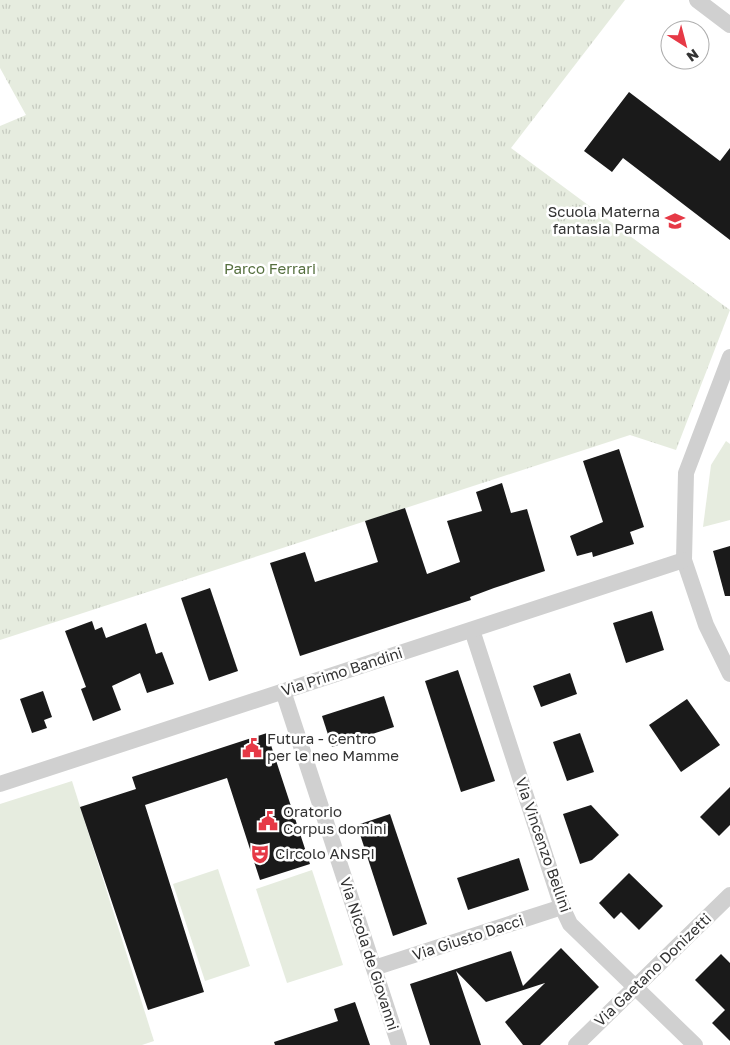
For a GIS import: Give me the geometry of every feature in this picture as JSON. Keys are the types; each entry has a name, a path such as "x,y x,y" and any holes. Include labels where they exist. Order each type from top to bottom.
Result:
{"street":[{"path":"697,0 730,25"},
{"path":"730,357 686,473 684,560 706,625 730,674"},
{"name":"Via Primo Bandini","path":"0,784 684,560"},
{"name":"Via Vincenzo Bellini","path":"472,630 562,907 570,924 695,1045"},
{"name":"Via Nicola de Giovanni","path":"283,691 399,1045"},
{"name":"Via Gaetano Donizetti","path":"576,1045 730,895"},
{"name":"Via Giusto Dacci","path":"374,968 562,907"}],"green space":[{"name":"Parco Ferrari","path":"0,0 625,0 511,148 730,310 676,450 630,435 0,640 0,126 26,115 0,68"},
{"path":"726,441 730,444 730,520 703,527 711,465"},
{"path":"72,781 154,1041 142,1045 0,1045 0,804"},
{"path":"218,869 250,966 205,981 173,884"},
{"path":"312,870 343,965 287,983 256,889"}],"building":[{"path":"629,92 720,161 730,148 730,240 623,158 612,172 584,151"},
{"path":"619,449 644,527 630,532 634,544 593,557 592,552 577,556 570,536 603,522 583,461"},
{"path":"502,483 511,513 527,509 545,571 470,597 471,600 300,656 270,563 305,552 315,582 378,562 365,521 405,508 427,574 460,562 447,521 482,511 476,492"},
{"path":"730,546 730,596 725,596 713,551"},
{"path":"210,588 238,671 209,681 181,598"},
{"path":"652,611 664,650 626,663 613,623"},
{"path":"92,621 95,630 102,627 106,638 146,623 156,654 162,652 174,684 147,693 140,673 112,686 121,710 93,721 81,689 86,687 65,631"},
{"path":"458,670 495,781 461,792 425,681"},
{"path":"570,673 577,694 541,707 533,686"},
{"path":"43,691 52,717 44,720 47,728 32,733 20,699"},
{"path":"384,696 394,727 332,747 322,716"},
{"path":"687,699 720,745 681,772 649,725"},
{"path":"267,733 310,864 260,880 227,778 145,805 204,992 148,1010 80,807 136,789 132,777"},
{"path":"580,733 594,772 567,781 553,742"},
{"path":"730,787 730,825 719,836 700,817"},
{"path":"591,805 619,835 592,860 580,864 563,814"},
{"path":"390,814 427,924 393,936 357,825"},
{"path":"519,858 529,890 468,910 457,878"},
{"path":"629,873 663,906 639,930 621,912 614,919 599,903"},
{"path":"561,948 599,987 540,1045 523,1045 505,1022 545,983 486,1002 456,971 481,1045 430,1045 410,984 511,951 523,986"},
{"path":"721,954 730,963 730,1041 712,1023 725,1010 695,980"},
{"path":"355,1002 370,1045 275,1045 274,1042 338,1021 334,1009"}],"place":[{"name":"Scuola Materna fantasia Parma","path":"675,221"},
{"name":"Futura - Centro per le neo Mamme","path":"252,748"},
{"name":"Oratorio Corpus domini","path":"268,821"},
{"name":"Circolo ANSPI","path":"260,854"}]}
